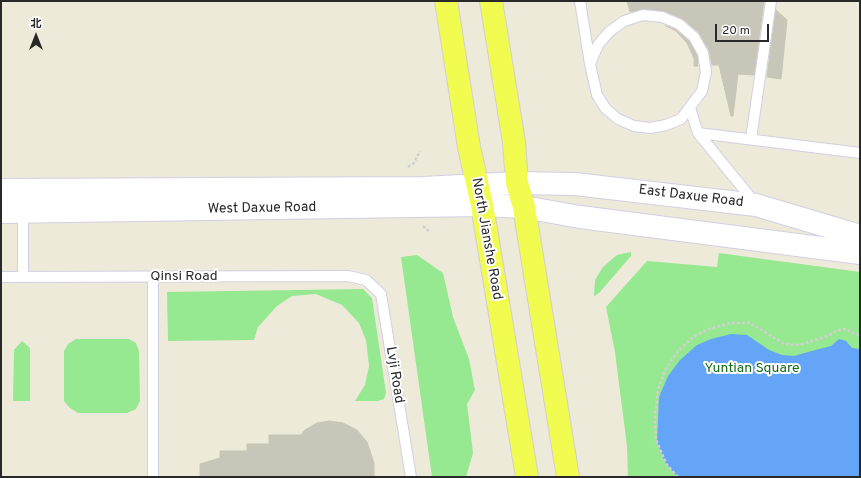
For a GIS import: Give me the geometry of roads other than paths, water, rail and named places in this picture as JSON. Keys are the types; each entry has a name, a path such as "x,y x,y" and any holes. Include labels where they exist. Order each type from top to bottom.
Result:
{"main road":[{"name":"North Jianshe Road","path":"446,1 527,477"},
{"path":"491,1 514,142 518,183 524,207 568,477"},
{"name":"West Daxue Road","path":"1,190 424,188 518,183"},
{"name":"East Daxue Road","path":"518,183 575,184 756,205 860,236"},
{"name":"West Daxue Road","path":"1,212 482,206 524,207"},
{"path":"524,207 580,217 860,253"}],"lane":[{"path":"580,1 590,64 597,95 606,109 618,119 634,126 650,128 666,125 681,118 702,91 706,72 702,53 694,37 679,24 662,17 643,15 624,21 609,32 598,45 590,64"},
{"path":"751,139 771,1"},
{"path":"690,108 698,133 756,205"},
{"path":"698,133 860,153"},
{"path":"22,277 23,212"},
{"name":"Qinsi Road","path":"1,277 348,276 366,280"},
{"path":"153,277 153,477"},
{"name":"Lvji Road","path":"366,280 381,294 411,477"}],"water":[{"path":"731,334 747,335 769,350 782,355 794,356 831,346 839,339 846,341 852,348 860,349 860,477 677,477 665,462 657,442 659,397 668,376 680,360 697,345 711,339"}],"park label":[{"name":"Yuntian Square","path":"752,369"}]}
